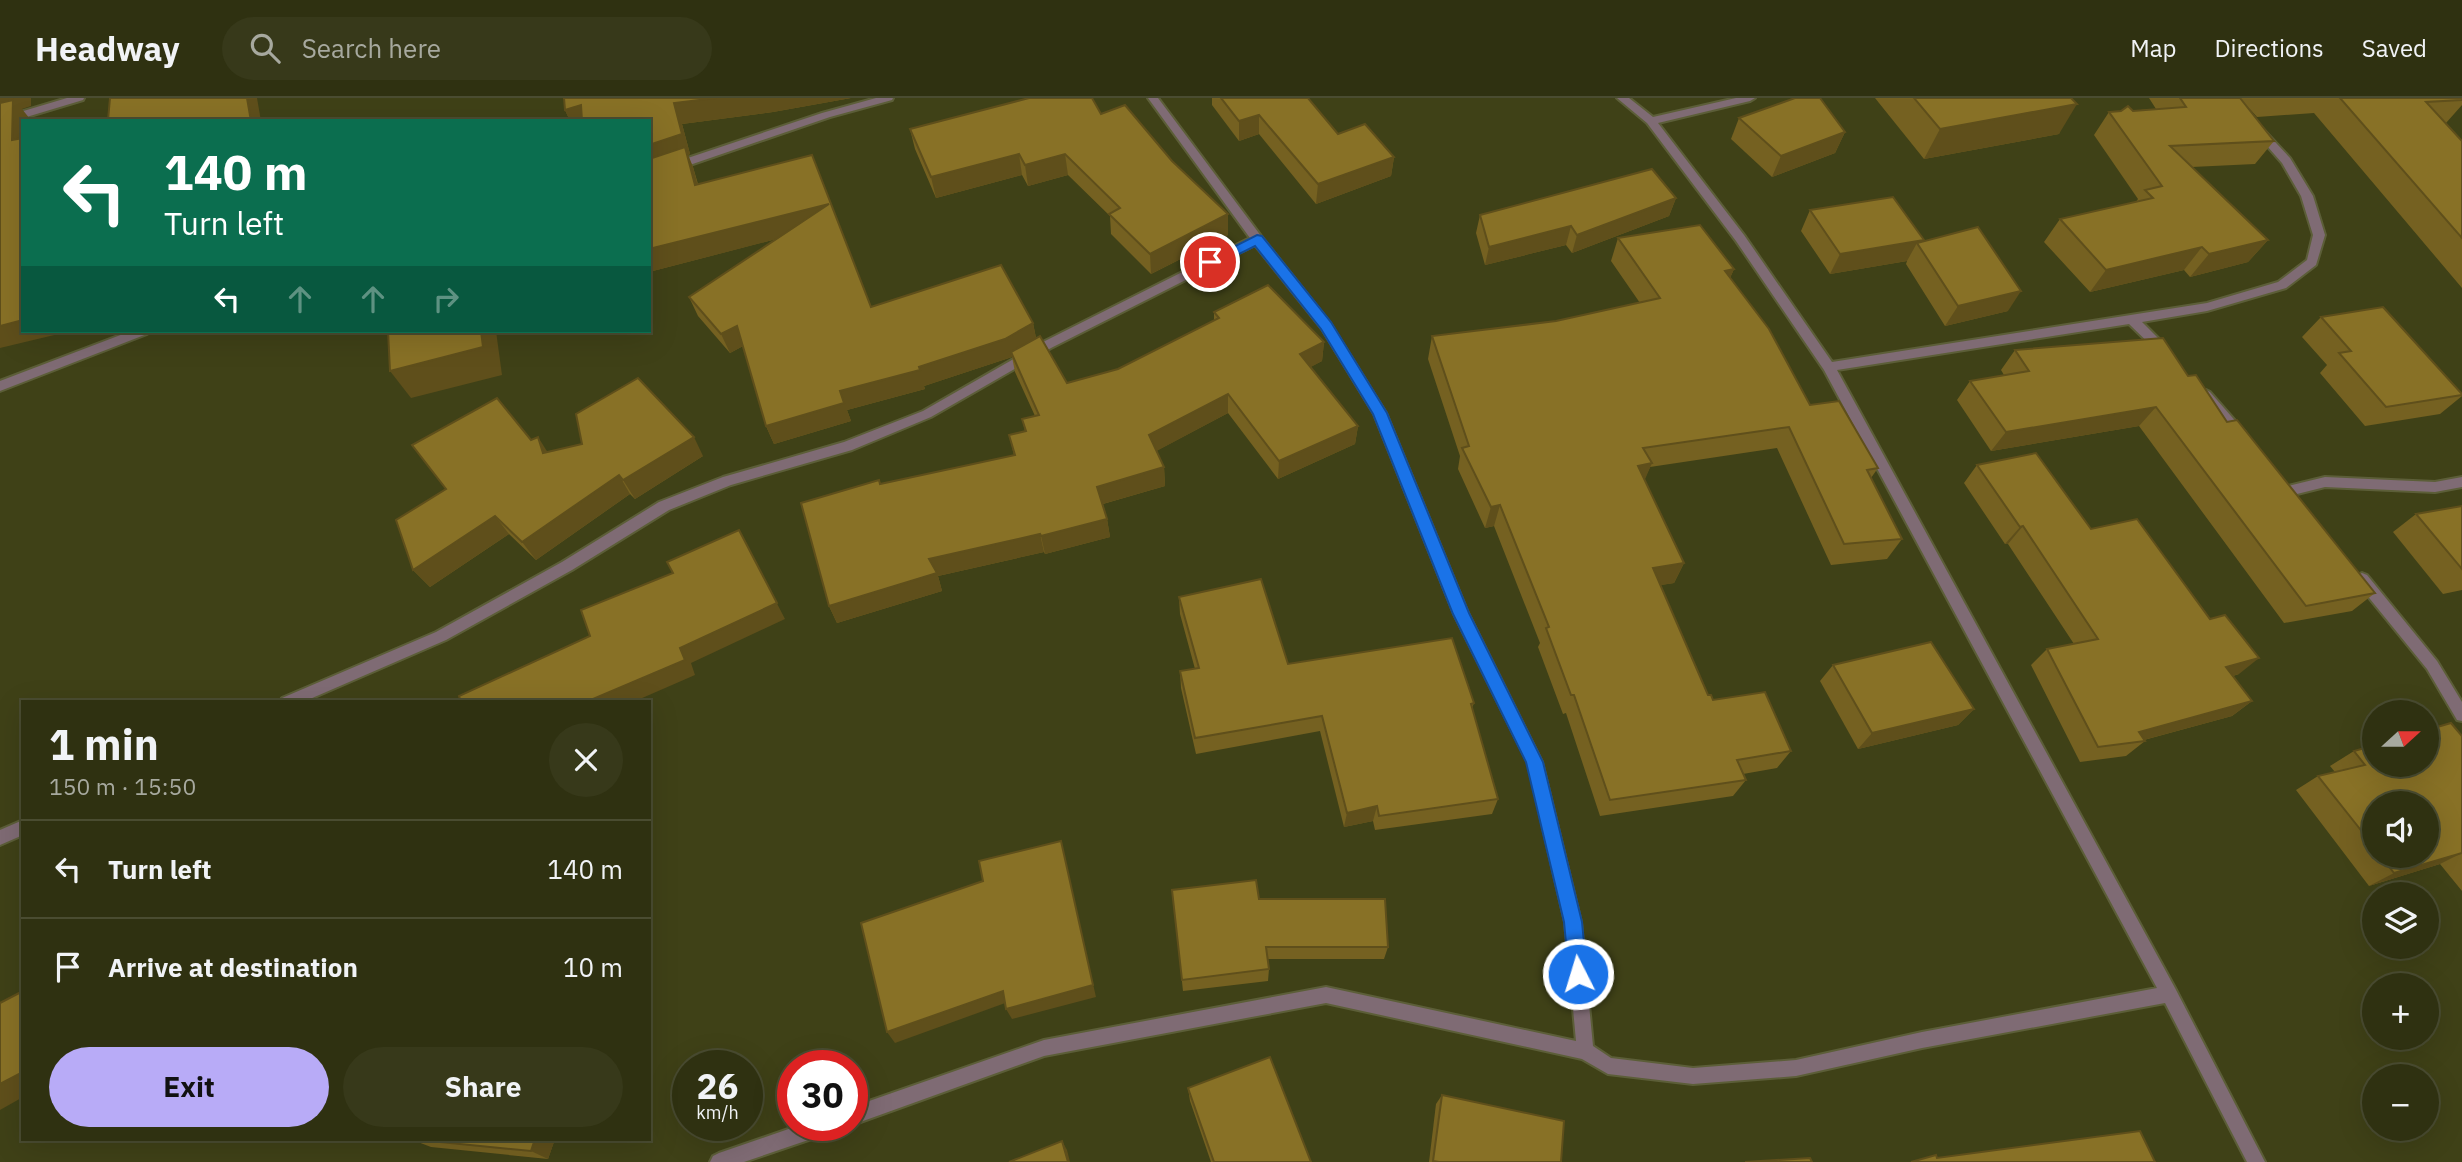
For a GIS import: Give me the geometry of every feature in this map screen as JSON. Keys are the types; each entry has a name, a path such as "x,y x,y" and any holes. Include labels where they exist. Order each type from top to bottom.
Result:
{"street":[{"path":"0,122 64,100 79,98"},
{"path":"651,173 826,115 888,98"},
{"path":"1153,98 1257,239 1326,326 1380,413 1461,614 1535,762 1573,922 1585,1051"},
{"path":"1622,98 1651,121 1740,238 1829,367 2169,994 2256,1162"},
{"path":"1651,121 1750,98"},
{"path":"1829,367 2207,307 2281,285 2312,262 2319,234 2307,196 2286,161 2252,124"},
{"path":"292,700 441,636 567,566 664,506 728,481 847,446 927,414 1047,345 1257,239"},
{"path":"2132,318 2171,359"},
{"path":"0,386 137,333"},
{"path":"2200,389 2254,450"},
{"path":"2288,490 2350,479 2435,487 2462,482"},
{"path":"2350,564 2432,665 2462,715"},
{"path":"0,838 21,828"},
{"path":"868,1110 1044,1048 1326,995 1585,1051 1608,1066 1693,1076 1796,1068 1922,1040 2169,994"},
{"path":"719,1162 780,1141"}],"building":[{"path":"110,98 247,98 251,119 108,119"},
{"path":"564,98 716,98 674,103 682,134 651,144 651,119 582,119 581,105 565,110"},
{"path":"1029,98 1092,98 1101,114 1125,105 1172,161 1228,214 1150,254 1109,214 1120,208 1065,154 1025,165 1019,154 931,177 910,129"},
{"path":"1221,98 1308,98 1338,134 1365,124 1394,157 1318,184 1259,115 1239,121"},
{"path":"1795,98 1820,98 1845,132 1781,156 1739,118"},
{"path":"1914,98 2071,98 2077,104 1940,129"},
{"path":"2180,98 2240,98 2274,141 2170,146 2268,240 2209,254 2202,247 2106,270 2060,219 2153,198 2145,190 2162,186 2109,112 2121,111 2128,106 2133,111 2186,107"},
{"path":"2340,98 2462,98 2426,102 2462,141 2462,238"},
{"path":"13,100 12,140 21,138 21,321 0,326 0,103"},
{"path":"685,147 695,185 812,155 871,307 1001,265 1033,323 1005,339 919,367 920,370 840,391 844,403 766,426 737,326 721,334 689,297 829,204 651,248 651,158"},
{"path":"1652,169 1676,198 1577,235 1571,226 1489,247 1480,215"},
{"path":"1893,197 1924,240 1840,254 1810,210"},
{"path":"1700,225 1734,269 1725,271 1769,329 1810,405 1839,401 1878,468 1867,470 1902,539 1844,544 1789,427 1643,448 1652,463 1638,466 1684,563 1653,568 1708,695 1711,695 1713,700 1765,692 1791,751 1737,760 1746,780 1610,800 1574,695 1571,695 1546,628 1549,627 1500,505 1491,507 1462,448 1469,446 1432,336 1556,321 1660,298 1618,238"},
{"path":"1978,227 2021,291 1958,306 1917,243"},
{"path":"1268,285 1324,342 1300,354 1358,426 1279,461 1228,394 1149,435 1164,467 1097,487 1107,519 1041,536 1040,534 929,559 937,573 829,606 801,503 879,480 880,484 1015,455 1009,435 1026,431 1022,419 1039,415 1011,352 1040,336 1067,383 1118,369 1219,318 1214,312"},
{"path":"2383,307 2462,395 2386,407 2339,353 2351,351 2321,317"},
{"path":"388,333 481,333 483,347 390,371"},
{"path":"2163,338 2188,376 2196,375 2227,422 2237,420 2375,593 2306,606 2156,407 2006,432 1970,381 2029,371 2015,350"},
{"path":"638,378 694,437 623,480 619,475 522,542 495,516 413,570 396,520 446,489 412,445 497,398 531,440 538,437 543,453 582,444 576,414"},
{"path":"2036,453 2091,529 2137,519 2210,619 2225,615 2259,658 2226,667 2252,701 2139,732 2145,741 2098,747 2047,649 2098,639 2023,526 2020,527 1977,465"},
{"path":"2462,506 2462,569 2416,514"},
{"path":"739,530 777,603 680,648 685,660 591,700 460,700 459,696 590,636 581,610 673,573 667,562"},
{"path":"1261,579 1288,664 1452,638 1474,703 1471,704 1498,799 1379,816 1377,806 1347,813 1322,716 1195,738 1180,671 1199,668 1179,597"},
{"path":"1931,642 1974,709 1872,733 1833,665"},
{"path":"2451,723 2462,736 2462,853 2439,860 2439,791 2362,791 2362,832 2318,776 2362,766 2362,777 2440,777 2440,726"},
{"path":"2362,749 2362,761 2354,751"},
{"path":"1061,841 1093,985 1006,1009 1003,991 887,1032 861,923 983,881 979,861"},
{"path":"2390,868 2411,868 2394,873"},
{"path":"1256,880 1259,899 1385,899 1388,947 1266,947 1269,969 1182,980 1172,890"},
{"path":"21,992 21,1073 0,1084 0,1003"},
{"path":"1270,1057 1311,1162 1214,1162 1188,1088"},
{"path":"1442,1095 1564,1121 1561,1162 1433,1161"},
{"path":"2140,1131 2155,1162 1911,1162 1936,1155 1937,1158"},
{"path":"430,1141 534,1141 531,1151"},
{"path":"1062,1141 1068,1162 1009,1162"},
{"path":"1810,1158 1812,1162 1745,1162"}],"route":[{"path":"1210,262 1257,239 1326,326 1380,413 1461,614 1535,762 1573,922 1578,974"}]}
